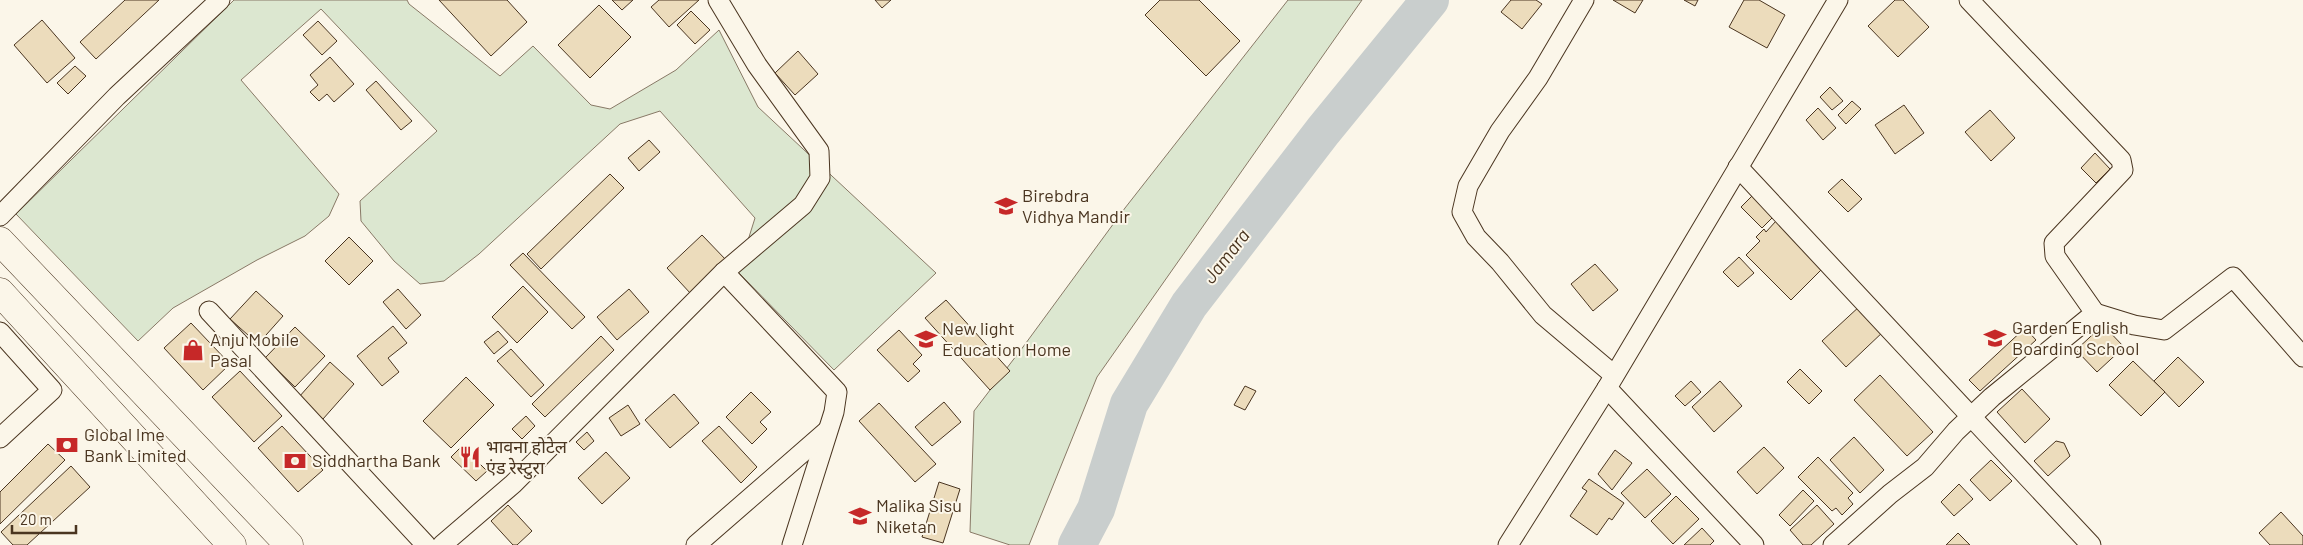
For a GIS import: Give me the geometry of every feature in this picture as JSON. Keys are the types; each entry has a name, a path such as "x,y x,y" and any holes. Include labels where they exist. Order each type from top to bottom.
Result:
{"main road":[{"path":"0,241 289,545"},
{"path":"0,292 232,545"}],"street":[{"path":"0,216 117,96 220,0"},
{"path":"442,545 513,484 724,272 803,205 820,178 819,151 757,65 718,0"},
{"path":"1584,0 1538,78 1500,131 1468,186 1462,212 1476,238 1500,262 1542,314 1610,381 1754,545"},
{"path":"1508,545 1610,381 1838,0"},
{"path":"1968,0 2121,160 2123,170 2054,243 2055,256 2095,313 2164,330 2233,277 2303,357"},
{"path":"1738,167 2091,545"},
{"path":"724,272 837,392 834,412 792,545"},
{"path":"209,311 426,545"},
{"path":"1833,545 1890,494 1925,467 1972,416 2095,313"},
{"path":"0,332 52,390 0,438"},
{"path":"696,545 827,431"}],"green space":[{"path":"234,0 407,0 409,4 500,76 533,46 591,105 610,109 676,70 719,30 758,107 936,273 834,370 738,272 755,218 660,111 620,124 479,254 444,281 420,284 394,261 361,221 360,201 437,131 321,9 241,80 339,194 329,216 305,236 257,260 173,308 138,341 16,214"},
{"path":"1288,0 1362,0 1097,377 1029,545 1010,545 970,532 974,411 1125,208"}],"building":[{"path":"125,0 159,0 96,59 80,42"},
{"path":"439,0 507,0 527,22 491,56"},
{"path":"612,0 633,0 622,10"},
{"path":"659,0 699,0 669,27 651,7"},
{"path":"875,0 891,0 882,8"},
{"path":"1160,0 1199,0 1240,41 1206,76 1145,15"},
{"path":"1511,0 1536,0 1542,4 1522,29 1501,12"},
{"path":"1613,0 1643,0 1635,13"},
{"path":"1684,0 1698,0 1695,6"},
{"path":"1744,0 1759,0 1785,15 1767,48 1729,27"},
{"path":"1895,0 1903,0 1929,27 1898,57 1868,26"},
{"path":"599,5 631,37 590,78 558,45"},
{"path":"691,11 710,30 695,44 677,25"},
{"path":"42,20 75,58 47,83 14,45"},
{"path":"318,21 337,41 322,55 303,35"},
{"path":"798,51 818,74 795,95 775,73"},
{"path":"330,57 354,84 334,102 327,94 319,101 310,92 318,85 310,75"},
{"path":"75,66 86,76 68,94 57,83"},
{"path":"376,81 412,121 401,130 366,90"},
{"path":"1830,87 1843,101 1832,110 1820,97"},
{"path":"1852,101 1861,109 1846,124 1838,115"},
{"path":"1904,105 1924,133 1895,154 1875,125"},
{"path":"1818,108 1836,128 1823,140 1806,120"},
{"path":"1990,110 2015,138 1991,161 1965,132"},
{"path":"649,140 660,152 639,171 628,158"},
{"path":"2095,153 2110,169 2096,183 2081,168"},
{"path":"610,174 624,188 541,269 527,254"},
{"path":"1842,179 1862,199 1848,212 1828,192"},
{"path":"1753,195 1774,216 1762,228 1741,207"},
{"path":"1776,221 1823,268 1791,300 1746,255 1760,241 1756,237 1764,229 1766,232"},
{"path":"702,235 727,261 691,294 667,268"},
{"path":"349,237 373,261 349,285 325,261"},
{"path":"523,253 585,317 572,329 510,265"},
{"path":"1739,257 1754,273 1738,287 1723,272"},
{"path":"1595,264 1618,290 1593,311 1571,284"},
{"path":"523,286 548,312 517,343 492,317"},
{"path":"398,289 421,315 406,329 383,302"},
{"path":"629,289 649,312 617,340 597,317"},
{"path":"256,291 283,316 258,344 230,319"},
{"path":"946,300 1010,371 990,390 925,318"},
{"path":"1861,305 1885,330 1846,367 1822,341"},
{"path":"191,323 230,364 203,390 164,348"},
{"path":"2103,325 2124,347 2097,372 2076,350"},
{"path":"393,326 407,343 388,358 399,372 382,386 357,356"},
{"path":"295,327 325,356 295,387 265,358"},
{"path":"2025,328 2036,340 1980,391 1969,380"},
{"path":"899,330 922,355 913,364 920,371 908,382 877,350"},
{"path":"498,331 508,342 494,354 484,342"},
{"path":"601,336 614,350 545,417 532,404"},
{"path":"511,349 544,385 531,397 497,361"},
{"path":"2178,357 2204,382 2179,407 2154,381"},
{"path":"2133,361 2165,392 2141,416 2109,385"},
{"path":"330,362 354,384 323,419 299,397"},
{"path":"1800,369 1822,391 1809,404 1787,382"},
{"path":"240,371 282,416 254,442 212,397"},
{"path":"1880,375 1933,432 1907,456 1854,400"},
{"path":"466,377 494,405 451,448 423,421"},
{"path":"1691,381 1701,392 1685,406 1675,396"},
{"path":"1720,381 1742,406 1714,432 1692,407"},
{"path":"1245,386 1256,391 1245,410 1234,405"},
{"path":"2022,389 2050,419 2025,443 1997,412"},
{"path":"751,392 771,412 760,422 767,429 752,444 726,417"},
{"path":"674,394 699,423 670,448 645,420"},
{"path":"944,402 961,422 932,446 915,427"},
{"path":"879,403 936,464 915,482 859,421"},
{"path":"628,405 640,424 621,436 609,418"},
{"path":"526,416 535,426 522,439 512,429"},
{"path":"282,426 323,470 298,492 258,448"},
{"path":"719,426 757,467 741,483 702,441"},
{"path":"587,432 594,441 584,450 576,442"},
{"path":"1854,437 1884,470 1860,493 1830,460"},
{"path":"2056,441 2064,443 2070,456 2048,476 2034,461"},
{"path":"48,444 65,460 0,524 0,492"},
{"path":"462,446 487,471 476,481 451,457"},
{"path":"1764,447 1784,468 1757,494 1737,472"},
{"path":"1615,450 1632,463 1612,490 1598,474"},
{"path":"606,452 630,478 602,504 578,478"},
{"path":"1818,457 1853,493 1848,498 1853,504 1842,515 1836,508 1832,511 1798,477"},
{"path":"1991,460 2012,481 1990,501 1970,480"},
{"path":"71,466 90,487 27,545 13,545 1,532"},
{"path":"1647,469 1671,494 1645,518 1621,493"},
{"path":"1589,479 1624,503 1612,520 1609,518 1597,535 1570,516 1587,491 1582,488"},
{"path":"939,482 960,489 943,543 922,537"},
{"path":"1959,484 1973,499 1954,516 1941,502"},
{"path":"1803,490 1814,501 1790,526 1779,515"},
{"path":"1676,496 1699,519 1673,544 1651,521"},
{"path":"508,505 532,531 517,545 513,545 491,521"},
{"path":"1817,505 1834,524 1811,545 1803,545 1790,530"},
{"path":"2281,512 2303,536 2303,545 2270,545 2259,533"},
{"path":"1702,528 1714,541 1710,545 1684,545"},
{"path":"1958,533 1970,545 1946,545"}],"waterway":[{"name":"Jamara","path":"1077,545 1096,509 1129,404 1189,305 1323,131 1430,0"}],"place":[{"name":"Birebdra Vidhya Mandir","path":"1006,206"},
{"name":"Garden English Boarding School","path":"1995,338"},
{"name":"New light Education Home","path":"926,339"},
{"name":"Anju Mobile Pasal","path":"193,350"},
{"name":"Global Ime Bank Limited","path":"67,445"},
{"name":"भावना होटेल एंड रेस्टुरा","path":"470,457"},
{"name":"Siddhartha Bank","path":"295,461"},
{"name":"Malika Sisu Niketan","path":"860,516"}]}
